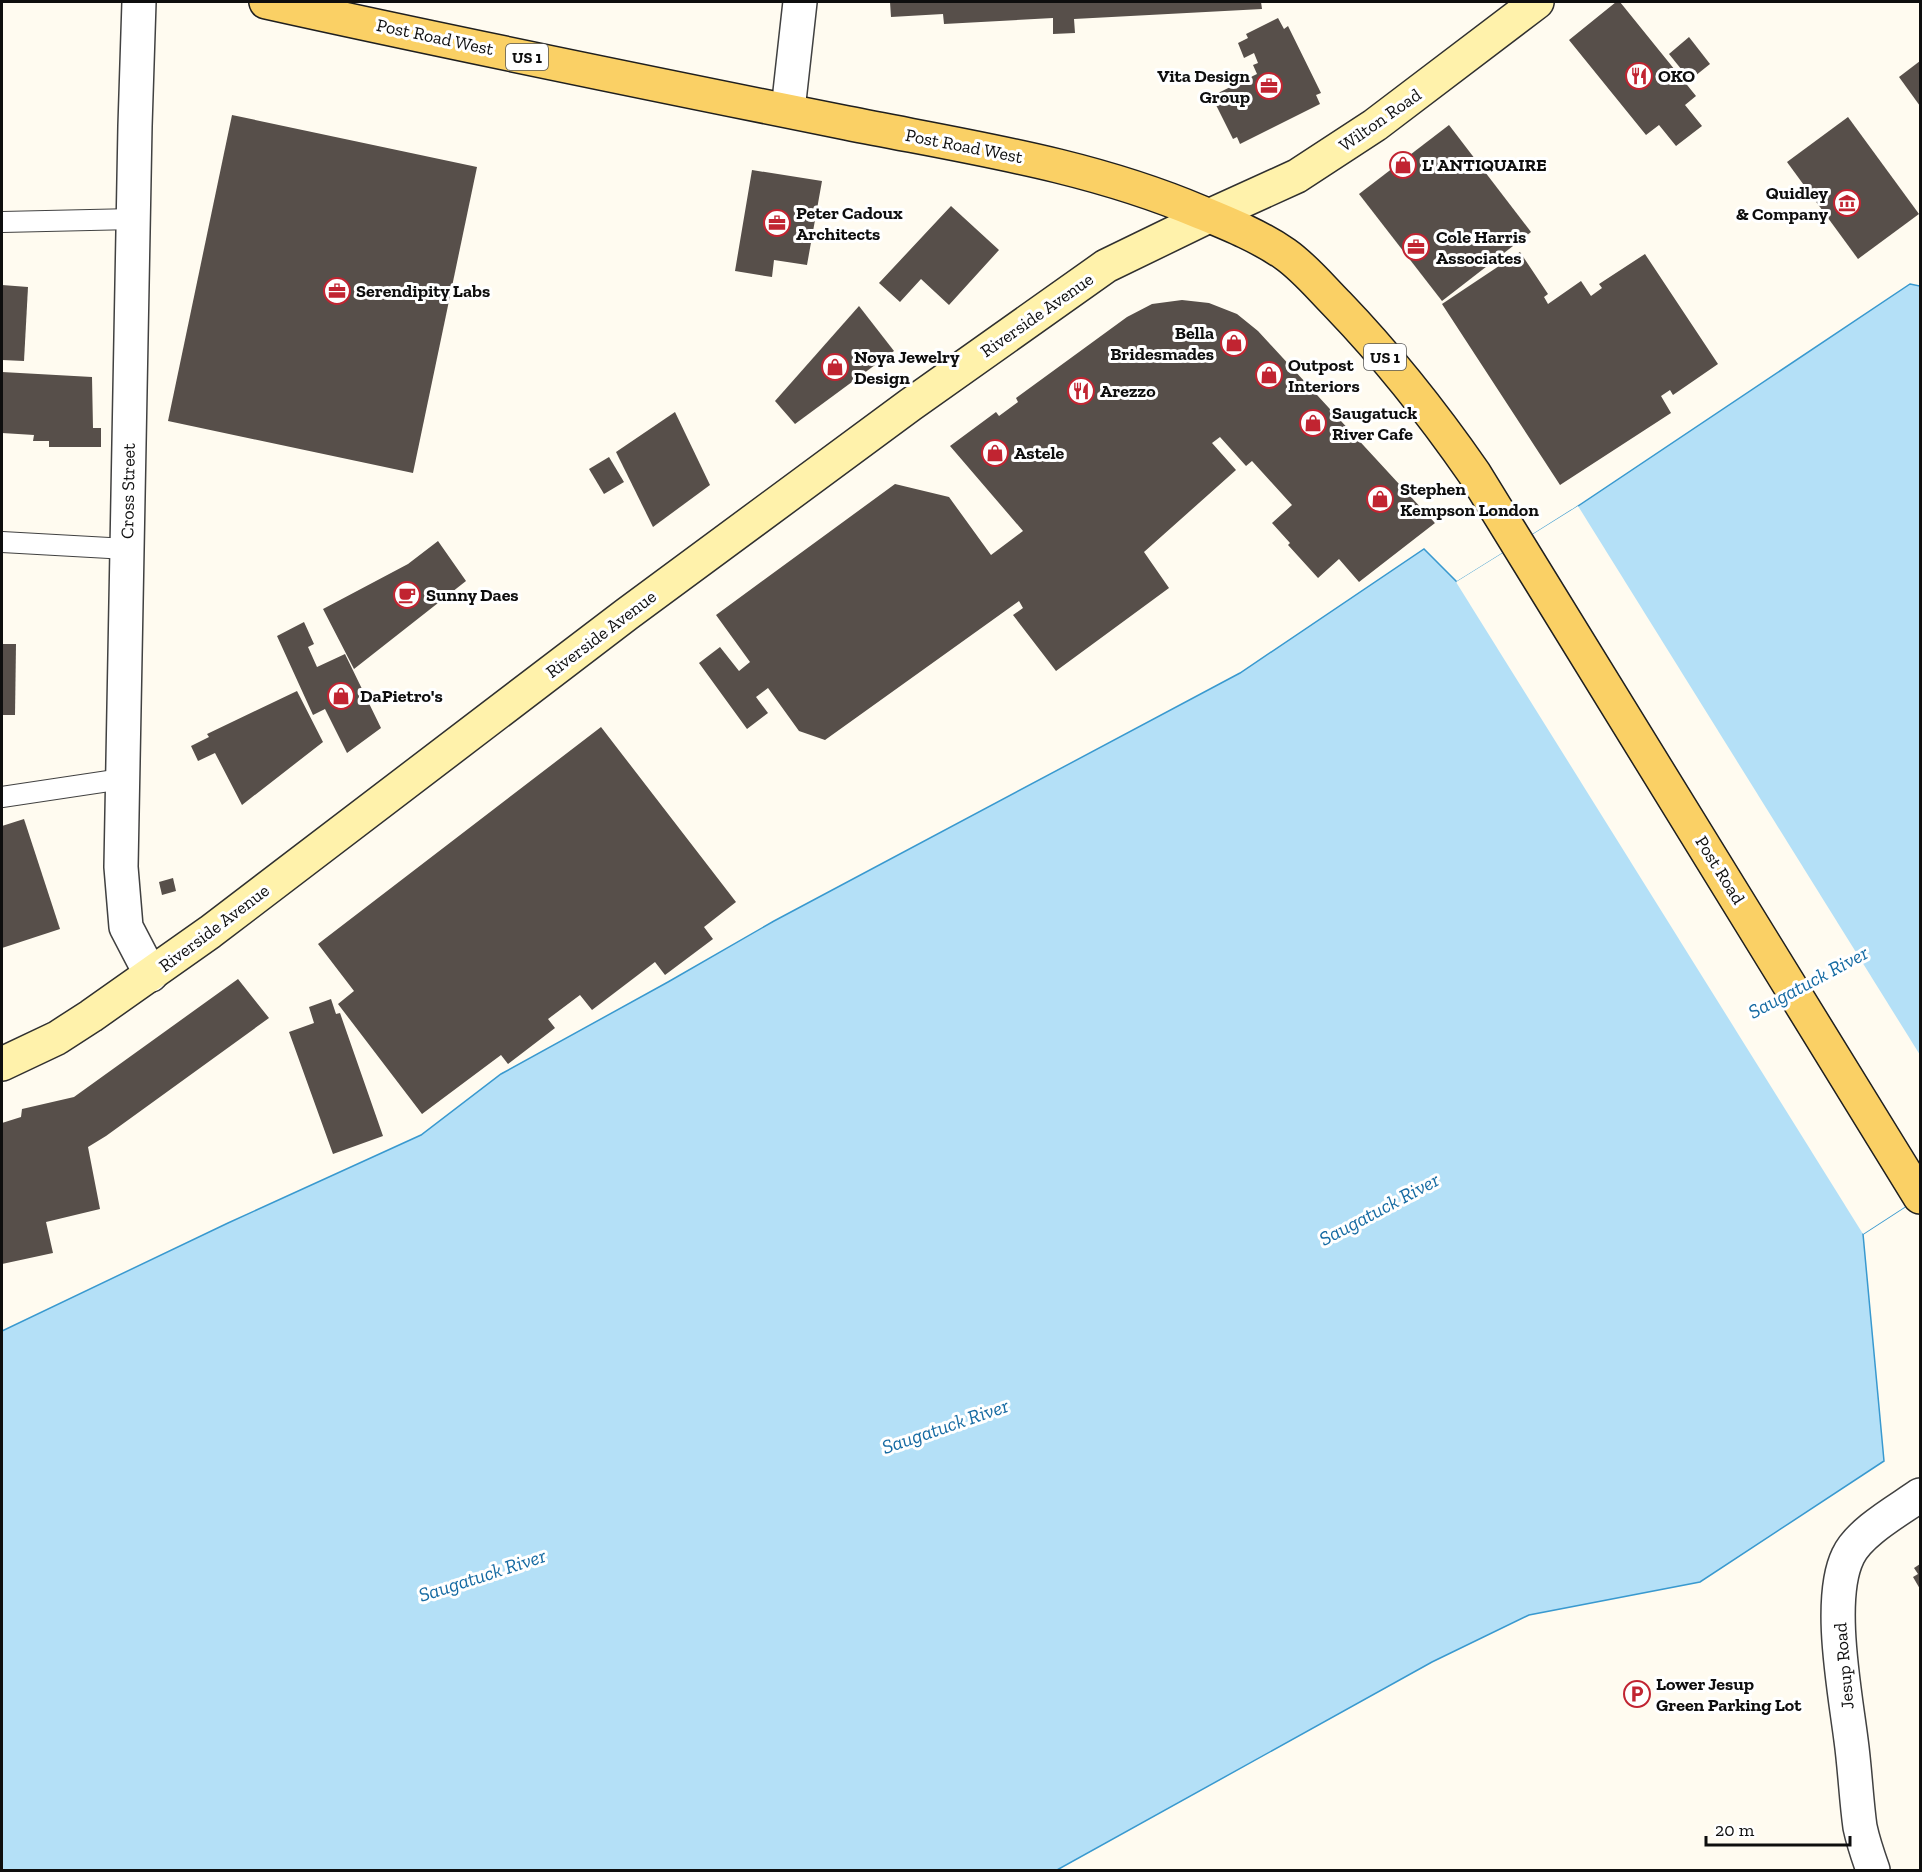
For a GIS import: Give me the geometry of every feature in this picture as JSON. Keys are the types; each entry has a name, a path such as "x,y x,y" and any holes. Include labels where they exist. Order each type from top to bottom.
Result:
{"main road":[{"name":"Post Road West","path":"266,2 1014,155 1087,172 1147,191 1209,216 1249,234 1286,255 1364,331 1452,442 1517,544"},
{"name":"Wilton Road","path":"1209,216 1297,176 1375,125 1537,2"},
{"name":"Riverside Avenue","path":"2,1064 57,1038 151,975 627,614 1007,335 1106,267 1209,216"},
{"name":"Post Road","path":"1517,544 1920,1197"}],"street":[{"name":"Cross Street","path":"139,2 121,867 126,927 151,975"},
{"path":"788,110 800,2"},
{"name":"Jesup Road","path":"1873,1870 1861,1829 1845,1689 1839,1626 1840,1575 1848,1554 1865,1534 1920,1495"}],"lane":[{"path":"2,222 134,219"},
{"path":"2,542 127,549"},
{"path":"2,797 122,779"}],"water":[{"name":"Saugatuck River","path":"1910,284 1920,286 1920,1197 1863,1234 1884,1461 1700,1582 1529,1615 1432,1662 1057,1870 2,1870 2,1331 228,1223 421,1135 501,1074 774,921 1240,673 1424,549 1457,582 1572,510"}],"pier":[{"path":"1578,506 1920,1055 1920,1197 1863,1234 1456,582"}],"building":[{"path":"890,2 1261,2 1262,9 1074,19 1075,33 1053,34 1053,18 944,24 943,14 891,17"},
{"path":"1616,2 1620,2 1696,96 1685,105 1702,126 1676,146 1659,125 1646,135 1569,40"},
{"path":"1278,18 1284,29 1288,26 1321,93 1316,95 1320,104 1240,144 1237,137 1233,139 1215,103 1218,102 1214,95 1257,74 1253,65 1258,63 1254,53 1244,58 1238,43 1248,38 1246,34"},
{"path":"1689,37 1710,64 1690,80 1669,54"},
{"path":"1920,61 1920,106 1899,77"},
{"path":"232,115 477,167 413,473 168,421"},
{"path":"1848,117 1919,214 1858,259 1787,162"},
{"path":"1449,125 1531,232 1442,301 1359,194"},
{"path":"752,170 822,181 807,265 774,260 772,277 735,271"},
{"path":"951,206 999,250 949,305 921,279 900,302 879,283"},
{"path":"1520,252 1548,294 1544,297 1548,304 1581,281 1591,296 1602,288 1599,284 1645,254 1718,364 1673,395 1670,390 1661,396 1671,413 1560,485 1442,304"},
{"path":"2,285 28,287 24,361 2,360"},
{"path":"1182,300 1209,303 1237,314 1258,331 1435,523 1359,582 1339,559 1318,578 1288,545 1290,543 1272,523 1292,505 1252,461 1246,466 1220,437 1212,443 1236,470 1144,552 1169,588 1056,671 1013,615 1023,608 1019,601 825,740 799,731 768,688 756,697 768,713 747,729 699,663 720,647 739,671 750,662 716,615 895,484 949,497 991,555 1023,531 950,446 996,412 999,416 1018,402 1016,398 1127,317 1152,304"},
{"path":"859,306 894,351 795,424 775,401"},
{"path":"2,372 92,377 93,428 101,428 101,447 49,447 49,441 33,441 34,435 2,433"},
{"path":"675,412 710,485 653,527 616,452"},
{"path":"609,457 624,482 604,494 589,469"},
{"path":"438,541 466,581 354,669 323,609 408,564"},
{"path":"304,622 314,644 308,647 317,667 345,654 381,728 347,753 325,709 313,715 277,636"},
{"path":"2,644 16,644 15,715 2,715"},
{"path":"297,691 323,742 242,805 215,753 198,761 191,746 209,737 207,734"},
{"path":"601,727 736,902 704,927 713,939 665,975 655,962 592,1010 580,995 548,1019 555,1028 508,1064 501,1055 422,1114 338,1004 354,991 318,944"},
{"path":"24,819 60,929 2,948 2,826"},
{"path":"173,878 176,891 162,895 159,882"},
{"path":"238,979 269,1018 88,1147 100,1209 46,1222 53,1253 2,1264 2,1123 21,1117 22,1109 74,1097"},
{"path":"331,999 336,1014 340,1013 383,1136 333,1154 289,1032 314,1023 309,1007"},
{"path":"1920,1564 1920,1589 1913,1577 1918,1574 1914,1568"}],"place":[{"name":"OKO","path":"1639,76"},
{"name":"Vita Design Group","path":"1269,86"},
{"name":"L' ANTIQUAIRE","path":"1403,165"},
{"name":"Quidley & Company","path":"1847,203"},
{"name":"Peter Cadoux Architects","path":"777,223"},
{"name":"Cole Harris Associates","path":"1416,247"},
{"name":"Serendipity Labs","path":"337,291"},
{"name":"Bella Bridesmades","path":"1234,343"},
{"name":"Noya Jewelry Design","path":"835,367"},
{"name":"Outpost Interiors","path":"1269,375"},
{"name":"Arezzo","path":"1081,391"},
{"name":"Saugatuck River Cafe","path":"1313,423"},
{"name":"Astele","path":"995,453"},
{"name":"Stephen Kempson London","path":"1380,499"},
{"name":"Sunny Daes","path":"407,595"},
{"name":"DaPietro's","path":"341,696"},
{"name":"Lower Jesup Green Parking Lot","path":"1637,1694"}]}
